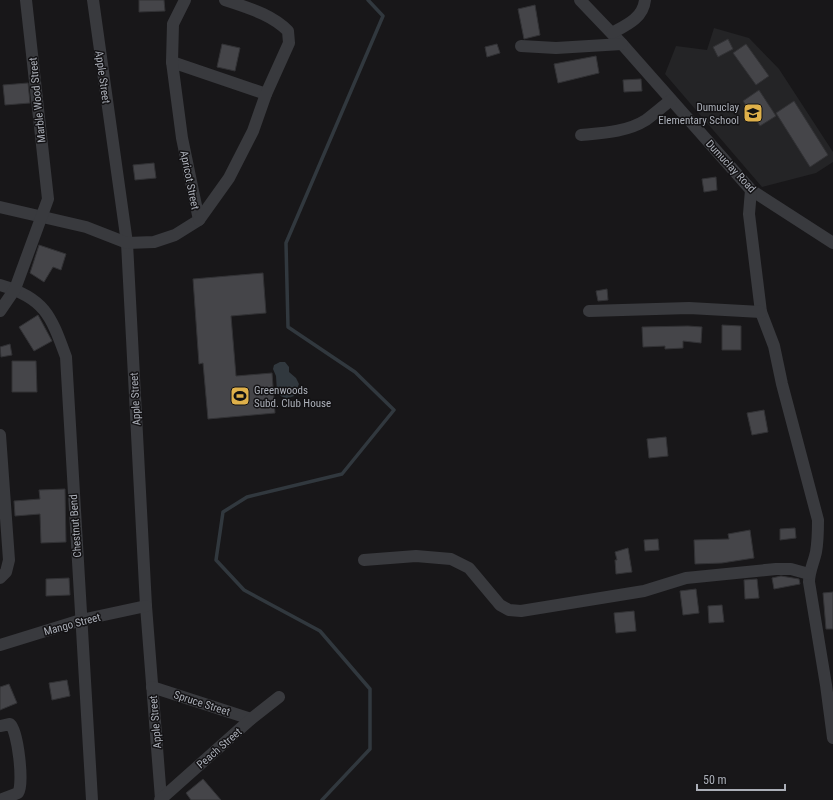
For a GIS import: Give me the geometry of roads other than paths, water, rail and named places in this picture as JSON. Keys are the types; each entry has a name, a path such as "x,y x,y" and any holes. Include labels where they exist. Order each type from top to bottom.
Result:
{"street":[{"name":"Marble Wood Street","path":"26,0 48,199 42,215"},
{"name":"Apple Street","path":"93,0 96,31 127,243 146,606 161,800"},
{"name":"Apricot Street","path":"0,207 42,215 86,227 127,243 154,242 175,235 199,220 182,138 172,62 173,24 185,0"},
{"path":"199,220 229,178 253,131 266,94 289,43 288,32 277,21 253,9 225,0"},
{"name":"Dumuclay Road","path":"580,0 622,44 751,190 833,243"},
{"path":"612,33 640,15 644,7 645,0"},
{"path":"522,46 556,48 622,44"},
{"path":"172,62 266,94"},
{"path":"581,135 609,132 635,126 646,120 670,100"},
{"path":"751,190 749,214 761,312 774,346 782,384 818,520 816,553 809,574 810,591 826,685 833,738"},
{"path":"0,311 15,289 42,215"},
{"name":"Chestnut Bend","path":"0,285 15,289 36,301 54,322 66,357 92,800"},
{"path":"589,311 689,308 761,312"},
{"path":"0,435 9,560 6,572 0,578"},
{"path":"364,560 416,556 451,559 469,568 500,605 510,610 521,611 644,591 686,578 776,569 791,569 809,574"},
{"name":"Mango Street","path":"0,645 81,620 146,606"},
{"name":"Spruce Street","path":"152,687 251,719"},
{"name":"Peach Street","path":"161,800 251,719 280,697"},
{"path":"0,800 18,793 21,784 15,732 5,725"}],"waterway":[{"path":"322,800 370,749 370,689 320,631 244,590 216,560 223,512 247,497 342,474 394,410 355,372 288,327 286,243 383,16 368,0"}],"place":[{"name":"Dumuclay Elementary School","path":"753,113"},
{"name":"Greenwoods Subd. Club House","path":"240,396"}]}
